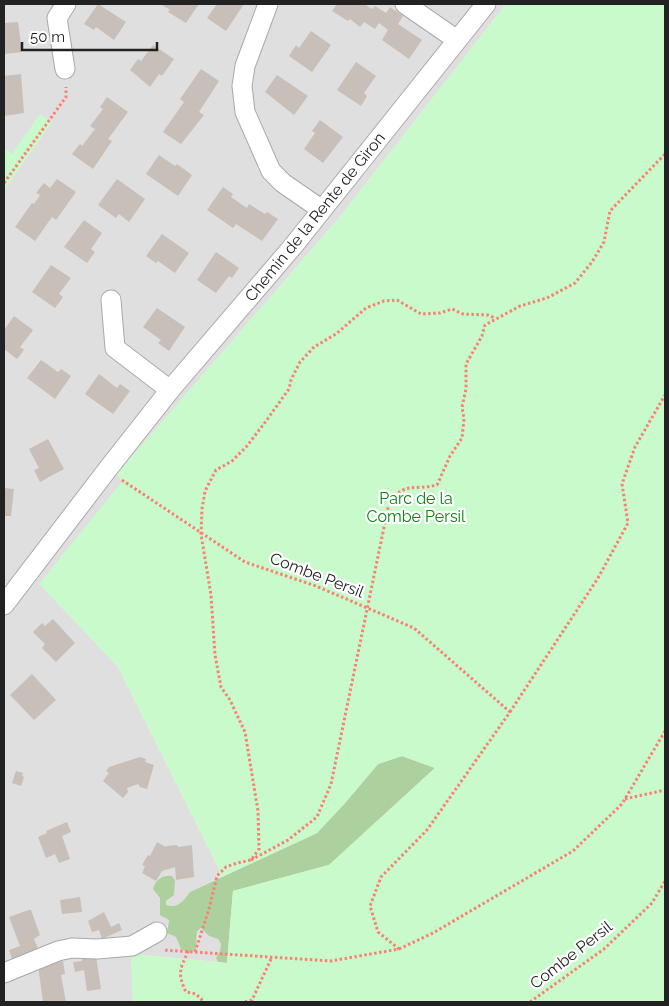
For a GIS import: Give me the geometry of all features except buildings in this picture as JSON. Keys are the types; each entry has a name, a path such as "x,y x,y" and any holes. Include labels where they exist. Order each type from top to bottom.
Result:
{"street":[{"path":"65,68 57,18 66,4"},
{"path":"268,4 245,66 242,86 245,112 268,166 275,176 322,210"},
{"path":"405,4 457,40"},
{"name":"Chemin de la Rente de Giron","path":"4,605 170,390 252,296 486,4"},
{"path":"111,300 116,348 170,390"},
{"path":"4,973 58,951 72,948 96,949 132,946 157,932"}],"path":[{"path":"4,183 66,97 65,68"},
{"path":"196,952 217,876 226,867 251,860 288,840 317,817 331,784 338,755 388,508 392,497 404,488 414,486 423,488 437,485 450,456 462,438 464,419 462,407 466,389 466,364 482,336 485,325 520,306 554,295 575,283 592,262 604,242 610,211 665,154"},
{"path":"251,860 259,849 258,811 245,732 230,700 221,687 215,655 211,595 201,534 205,491 216,470 232,462 252,440 289,389 291,380 300,362 314,347 336,334 366,308 384,300 397,300 421,314 440,313 452,309 463,314 488,315 496,319"},
{"path":"399,949 378,932 370,906 381,877 428,830 510,712 598,578 628,523 622,484 634,447 665,395"},
{"name":"Combe Persil","path":"107,470 245,562 316,586 414,628 510,712"},
{"path":"132,946 176,952 188,951 331,961 399,949 433,933 573,851 622,804 665,731"},
{"path":"625,799 665,790"},
{"name":"Combe Persil","path":"530,1002 604,949 652,903 665,881"},
{"path":"188,951 181,967 179,978 186,992 196,994 204,1002"},
{"path":"245,1002 252,1000 272,957"}],"shaded area":[{"path":"4,4 506,4 338,219 117,474 123,481 40,584 118,667 220,871 219,878 190,892 180,904 172,907 166,905 166,901 170,899 160,898 160,914 169,920 167,926 171,935 198,941 197,931 201,927 209,936 218,939 221,944 216,958 218,962 131,954 133,1002 4,1002"}],"green space":[{"name":"Parc de la Combe Persil","path":"506,4 665,4 665,1002 133,1002 131,954 227,963 233,891 329,865 435,768 402,756 378,764 317,833 219,878 220,871 118,667 39,584 123,481 117,474 338,219"},
{"path":"40,114 52,122 4,190 4,148 12,154"},
{"path":"402,756 435,768 329,865 233,891 227,963 218,962 216,958 221,944 218,939 209,936 201,928 197,931 196,949 189,953 181,949 176,937 167,933 169,920 160,915 160,898 153,889 160,878 172,876 175,880 174,895 166,901 166,905 177,905 190,892 317,833 378,764"}]}
